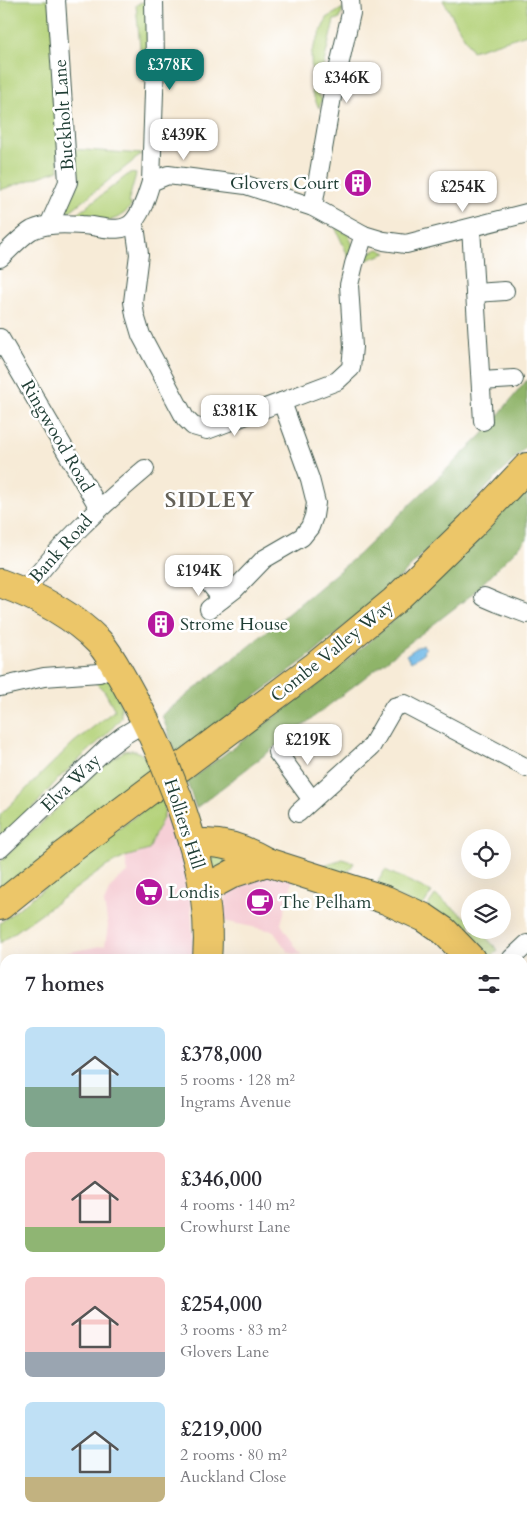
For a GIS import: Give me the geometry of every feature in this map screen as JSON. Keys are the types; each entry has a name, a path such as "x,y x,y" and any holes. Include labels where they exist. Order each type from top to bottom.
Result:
{"main road":[{"name":"Combe Valley Way","path":"0,906 62,856 314,667 394,602 471,526 527,467"},
{"name":"Holliers Hill","path":"12,588 46,602 81,626 100,643 115,665 146,722 178,798 193,844 208,913 207,954"},
{"path":"193,844 205,842 218,843 254,854 267,862 386,900 425,918 444,931 466,954"},
{"path":"204,889 234,873 267,862"}],"street":[{"name":"Buckholt Lane","path":"49,225 68,182 56,0"},
{"path":"0,258 31,231 49,225 84,224 110,229 122,227 133,222 143,205 151,182 155,62 154,0"},
{"path":"313,207 332,96 351,13 350,0"},
{"path":"151,182 168,175 246,185 313,207 364,235 384,241 406,244 527,213"},
{"path":"133,222 139,254 132,302 141,335 185,418 193,426 207,430 337,381 351,368 353,347 349,285 364,235"},
{"path":"471,228 484,421"},
{"path":"475,293 505,291"},
{"name":"Ringwood Road","path":"0,338 99,508"},
{"path":"481,381 514,379"},
{"path":"202,574 215,604 235,589 264,559 302,537 310,527 316,503 310,479 282,402"},
{"name":"Bank Road","path":"12,588 57,552 99,508 145,469"},
{"path":"492,605 527,614"},
{"path":"0,687 44,677 99,673 115,665"},
{"path":"298,813 371,747 394,707 405,704 527,768"},
{"name":"Elva Way","path":"0,850 107,748 146,722"},
{"path":"277,752 312,800"},
{"path":"516,954 527,944"}],"shaded area":[{"path":"165,803 178,842 188,883 194,954 65,954 105,945 108,926 104,903 109,890 118,879 128,873 125,857 149,850 164,818"},
{"path":"262,873 293,879 281,924 300,954 288,952 273,931 223,921 224,903 228,892"}],"green space":[{"path":"0,0 51,0 59,170 0,190"},
{"path":"443,0 527,0 527,34 472,51"},
{"path":"142,2 149,5 148,79 145,82 143,79 136,5"},
{"path":"343,8 340,19 334,20 317,93 322,99 319,108 312,93 311,53 327,18"},
{"path":"71,149 142,154 70,211 65,211 80,179 72,161"},
{"path":"130,173 136,174 128,203 132,205 119,217 112,220 98,221 73,217"},
{"path":"335,227 348,234 353,246 349,258"},
{"path":"379,249 387,253 361,262 366,254"},
{"path":"527,380 527,446 386,592 308,657 176,755 162,715 254,642 358,555 482,435"},
{"path":"527,484 527,539 470,596 196,808 187,782 323,681 402,613 484,534"},
{"path":"110,680 121,705 121,718 108,733 58,779 27,815 0,838 0,815 73,743 115,710 105,692 95,682"},
{"path":"132,750 146,758 153,773 0,894 0,862 96,772 124,751"},
{"path":"162,795 165,805 164,813 149,850 125,857 107,866 0,943 0,923"},
{"path":"236,855 220,872 211,868 210,861 213,856"},
{"path":"343,859 354,863 344,878 314,868"},
{"path":"385,870 432,892 422,907 374,888"},
{"path":"435,895 461,914 461,939 488,939 498,950 494,954 477,954 426,908"}],"water":[{"path":"423,645 426,648 423,651 424,653 411,662 406,655"}],"place":[{"name":"Glovers Court","path":"358,183"},
{"name":"Strome House","path":"161,624"},
{"name":"Londis","path":"149,892"},
{"name":"The Pelham","path":"260,902"}],"district":[{"name":"SIDLEY","path":"210,500"}]}
